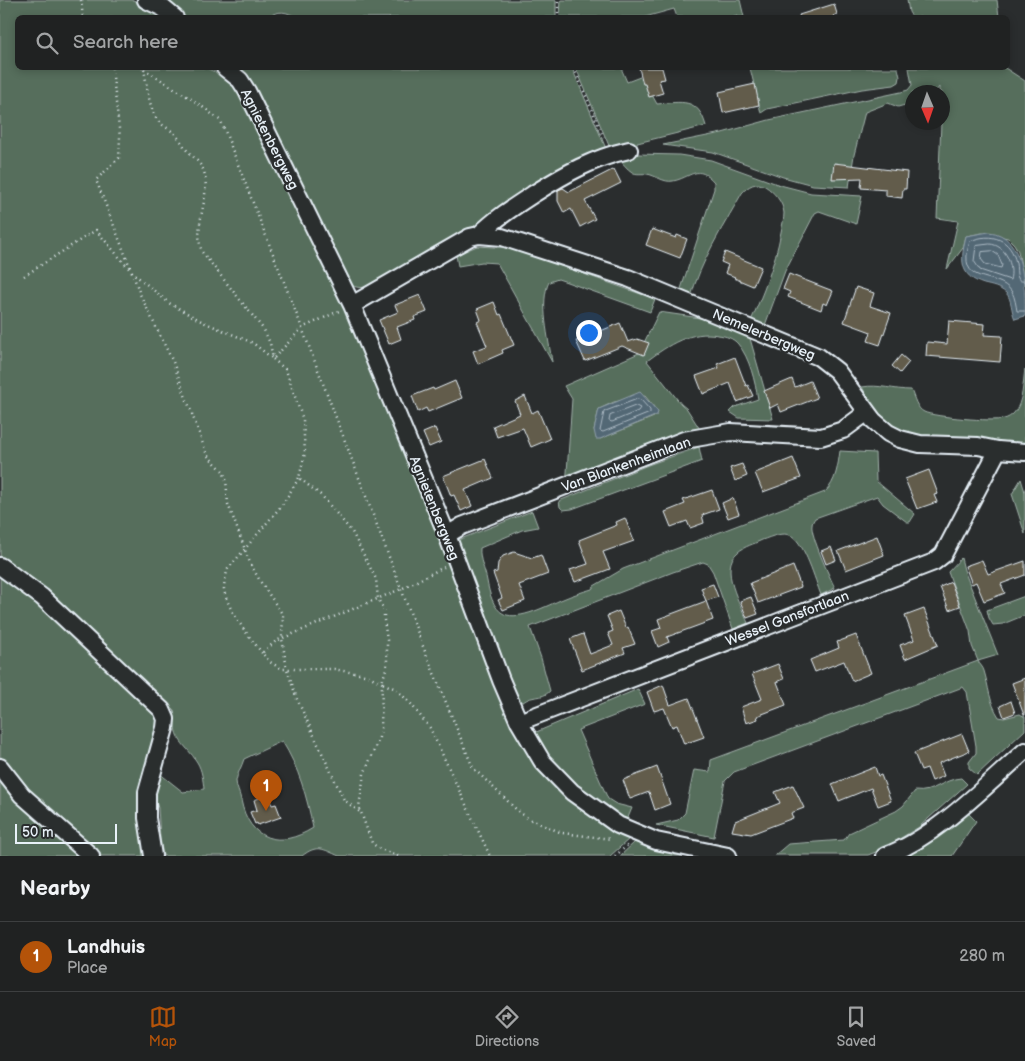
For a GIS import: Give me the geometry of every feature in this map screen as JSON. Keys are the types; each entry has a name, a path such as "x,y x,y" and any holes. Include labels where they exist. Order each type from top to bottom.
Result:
{"street":[{"path":"146,0 163,8 171,15"},
{"name":"Agnietenbergweg","path":"228,70 240,80 248,91 352,305 447,535 480,626 519,722 542,761 572,792 618,825 656,842 728,856"},
{"name":"Nemelerbergweg","path":"479,235 496,219 566,174 588,162 629,150"},
{"name":"Nemelerbergweg","path":"352,305 458,242 479,235 502,237 628,278 819,357 837,371 866,413 888,433 910,443 978,446 1025,452"},
{"name":"Van Blankenheimlaan","path":"447,535 462,526 684,440 732,432 821,437 843,430 866,413"},
{"name":"Wessel Gansfortlaan","path":"519,722 934,562 943,555 998,450"},
{"path":"0,566 42,597 162,710 166,719 165,728 147,792 149,839 153,856"},
{"path":"885,856 915,842 958,809 1025,751"},
{"path":"0,767 22,796 91,856"}],"path":[{"path":"82,0 83,15"},
{"path":"558,0 558,15"},
{"path":"112,70 120,138 119,158 96,180 140,294 173,362 207,455 222,471 226,479 228,504 250,563 283,615 282,639 287,669 297,699 344,800 361,813"},
{"path":"144,70 148,93 156,120 177,136 201,165 205,175 206,196 198,231 202,252 264,330 270,343 273,358"},
{"path":"147,70 221,121 447,708 474,768 528,819 562,833 614,840"},
{"path":"575,70 611,154"},
{"path":"24,276 96,230 132,272 155,293 203,322 253,343 286,370 303,420 305,453 299,478 286,500 246,550 228,569 224,587 232,610 248,635 276,667 287,669 334,669 369,676 396,689 430,728 490,856"},
{"path":"273,358 302,328 352,305"},
{"path":"299,478 322,496 352,532 376,579 378,599 384,610 387,665 382,683 381,730 364,774 359,807 372,843 378,848 398,856"},
{"path":"262,653 276,641 401,589 456,560"},
{"path":"622,841 629,844"}],"green space":[{"path":"0,0 133,0 144,4 162,15 15,15 15,70 211,70 222,75 235,86 245,99 332,275 404,442 474,626 567,797 609,830 629,839 610,856 339,856 329,851 316,849 302,856 163,856 158,808 153,792 159,773 183,792 204,789 199,765 176,734 174,710 0,560","holes":["282,741 302,783 313,828 301,835 289,838 278,839 268,837 251,825 245,814 237,786 237,776 244,759"]},
{"path":"162,0 556,0 556,15 292,15 282,12 272,15 178,15"},
{"path":"561,0 740,0 744,15 676,15 674,9 652,15 560,15"},
{"path":"907,0 997,0 999,15 911,15"},
{"path":"234,70 573,70 607,151 569,167 478,224 373,284 364,287 351,285"},
{"path":"577,70 622,70 627,82 640,77 657,104 688,103 698,110 706,126 613,149 610,148"},
{"path":"750,70 898,70 899,82 894,85 862,89 767,109 761,113"},
{"path":"909,70 1008,70 1025,81 1025,285 1018,251 1008,238 982,233 966,236 963,248 947,269 958,221 937,218 941,130 950,130 950,85 912,85"},
{"path":"905,91 905,105 898,107 888,103 865,112 854,155 849,187 813,185 783,177 713,152 663,145 722,133 769,120"},
{"path":"637,154 679,155 711,160 780,185 811,193 862,196 856,224 819,211 815,213 785,271 764,328 750,323 768,279 783,223 784,213 778,198 765,186 758,184 750,186 742,193 706,258 690,300 679,295 714,189 714,182 703,173 694,173 670,181 635,173 628,169 618,158"},
{"path":"477,246 510,248 655,299 650,312 558,279 549,282 546,290 545,310 552,362 497,263 482,262 458,266 456,255"},
{"path":"659,312 707,319 749,335 773,419 739,418 730,412 735,407 758,399 749,363 736,342 718,335 708,334 689,337 663,349 647,361 687,409 703,434 566,487 572,399 564,386 639,353","holes":["645,396 654,407 654,417 600,439 594,430 599,409 614,402"]},
{"path":"1025,369 1025,443 914,435 896,427 883,417 862,387 874,386 911,390 919,408 930,414 998,420 1009,417 1017,409 1022,392"},
{"path":"699,447 702,461 572,509 563,510 560,507 559,501 648,465"},
{"path":"840,451 875,453 876,481 915,514 910,522 907,522 883,504 877,496 815,518 812,525 814,537 835,588 821,595 805,554 797,540 792,536 781,534 769,537 738,552 732,559 730,567 736,597 748,623 733,629 713,572 708,564 703,562 673,572 530,627 550,691 547,694 523,702 518,701 458,540 532,511 538,527 522,530 480,548 480,557 489,590 497,608 500,612 511,616 526,614 592,589 623,569 825,492 834,478"},
{"path":"1021,479 1025,492 1025,534 1012,494"},
{"path":"961,558 998,655 978,661 972,646 970,631 948,572"},
{"path":"0,574 23,589 155,713 159,724 146,856 101,856 60,822 34,797 10,771 0,756"},
{"path":"1025,596 1025,615 1003,624 993,625 987,610"},
{"path":"978,661 984,670 991,700 999,717 1004,718 1020,714 1025,717 1025,730 977,775 969,768 969,762 976,753 976,746 967,692 963,687 734,772 725,781 714,837 656,825 678,820 685,813 694,770 710,772 711,760"},
{"path":"638,689 645,704 578,730 608,799 616,804 632,808 627,820 594,801 564,775 548,756 534,733"},
{"path":"0,776 85,856 0,856"},
{"path":"961,778 967,784 919,827 881,850 868,855 775,855 788,844 844,840 849,833 896,811 903,806 915,791 927,790"},
{"path":"965,810 976,821 952,856 900,856"},
{"path":"635,842 639,844 694,856 620,856"}],"water":[{"path":"989,232 1001,235 1010,242 1016,252 1023,277 1025,316 1015,319 1006,293 998,288 976,281 970,276 963,265 966,236"},
{"path":"640,392 658,412 657,415 596,439 594,430 599,409"}],"building":[{"path":"834,4 837,14 835,15 799,15"},
{"path":"640,70 663,70 665,79 659,80 663,93 649,97 645,84 643,84"},
{"path":"755,84 759,105 723,113 719,92"},
{"path":"834,163 907,172 906,189 903,189 902,198 886,196 886,190 861,188 862,178 832,179"},
{"path":"614,169 621,183 585,201 595,219 580,227 571,209 564,213 558,201 558,190 563,188 569,192"},
{"path":"652,229 676,238 677,235 687,239 680,258 646,245"},
{"path":"725,252 761,267 753,286 725,273 728,265 721,262"},
{"path":"789,274 833,291 827,305 823,303 821,310 788,297 790,292 783,289"},
{"path":"856,287 874,293 870,306 891,313 880,345 868,341 871,332 844,322"},
{"path":"420,295 427,312 414,317 415,320 397,327 401,339 389,344 379,320 398,312 395,305"},
{"path":"494,302 514,345 502,350 503,353 478,364 473,351 487,346 477,322 481,320 477,309"},
{"path":"949,321 985,324 984,335 1002,336 1000,362 926,356 927,342 947,344"},
{"path":"620,323 628,342 637,339 649,343 644,355 622,346 585,361 576,341"},
{"path":"901,355 909,362 900,373 892,366"},
{"path":"735,357 746,386 748,385 753,396 737,402 730,383 703,394 696,376 719,368 717,364"},
{"path":"792,379 795,387 810,381 817,398 781,412 778,404 770,408 764,391"},
{"path":"455,381 462,398 428,412 426,408 418,412 412,396 433,388 434,390"},
{"path":"525,396 532,413 538,410 550,439 531,447 523,428 497,437 493,426 520,414 515,401"},
{"path":"435,428 441,442 429,447 423,433"},
{"path":"793,458 801,478 763,492 755,473"},
{"path":"485,459 493,478 465,490 472,506 461,511 454,495 451,496 443,476"},
{"path":"742,464 747,476 735,481 730,468"},
{"path":"929,470 938,494 934,495 937,502 917,509 905,479"},
{"path":"712,490 719,509 702,515 704,523 690,528 687,521 671,527 665,512 685,504 683,500"},
{"path":"733,498 739,514 728,518 722,503"},
{"path":"625,518 634,541 603,552 610,569 575,582 570,570 588,564 579,540 617,525 616,522"},
{"path":"877,536 884,555 846,570 838,551"},
{"path":"831,547 836,560 826,564 821,551"},
{"path":"514,552 532,558 541,555 548,574 519,585 525,601 503,610 498,600 502,598 493,573 497,572 498,563 503,556"},
{"path":"982,560 988,574 1025,561 1025,575 1001,584 1005,593 984,601 976,582 972,584 965,566"},
{"path":"793,566 801,587 758,603 750,583"},
{"path":"951,582 960,606 949,610 940,587"},
{"path":"713,584 718,597 706,601 701,588"},
{"path":"751,597 758,614 747,618 740,601"},
{"path":"706,601 713,620 667,637 669,642 658,647 652,631 661,628 658,619"},
{"path":"924,609 938,645 905,659 900,645 914,640 905,616"},
{"path":"619,611 635,644 623,648 625,653 582,670 570,639 583,634 590,654 613,645 608,633 613,631 607,616"},
{"path":"856,635 871,673 852,681 844,661 815,672 810,660 839,648 837,642"},
{"path":"778,664 784,679 777,682 786,705 757,716 758,719 746,723 741,707 762,699 752,674"},
{"path":"1025,678 1025,715 1024,715 1012,683"},
{"path":"663,685 670,705 689,698 704,737 684,744 677,725 672,727 664,708 654,711 647,692"},
{"path":"1011,701 1015,713 1004,717 1000,706"},
{"path":"962,734 969,751 939,763 944,776 932,781 927,768 921,770 914,753"},
{"path":"657,767 670,804 655,810 649,792 630,799 623,780"},
{"path":"875,767 878,776 881,775 891,801 878,806 871,788 839,801 832,784"},
{"path":"793,785 804,808 791,813 793,818 751,834 732,831 735,821 780,803 775,792"},
{"path":"268,795 272,805 276,804 281,817 258,825 257,823 255,824 250,812 257,810 254,800"}],"place":[{"name":"Landhuis","path":"266,811"}]}
